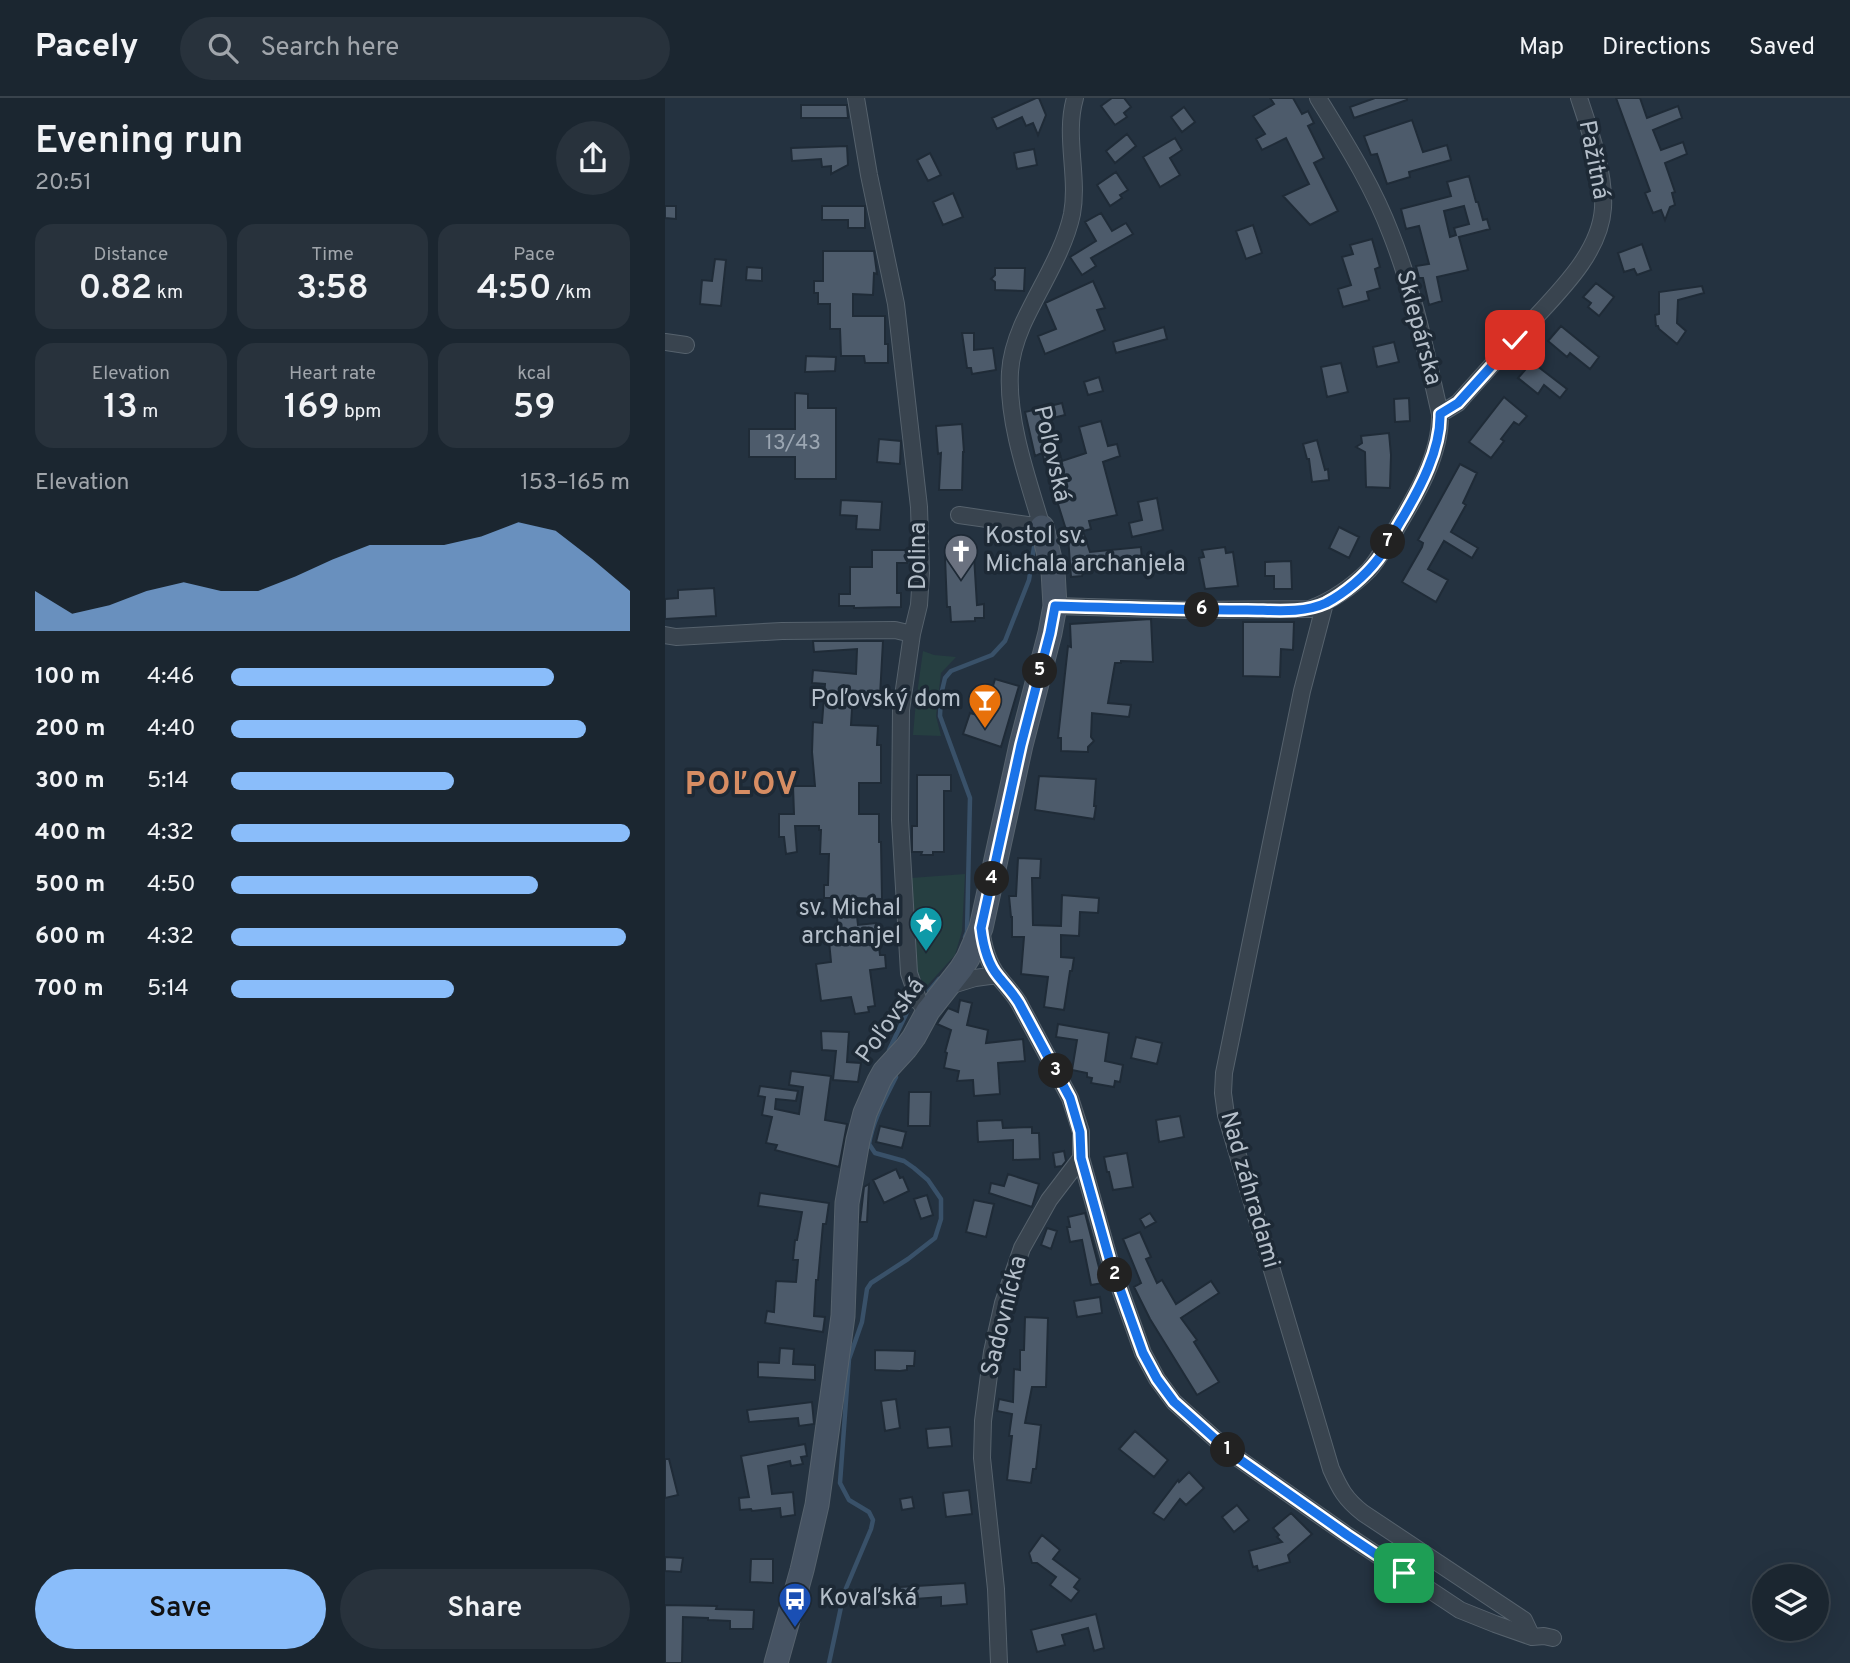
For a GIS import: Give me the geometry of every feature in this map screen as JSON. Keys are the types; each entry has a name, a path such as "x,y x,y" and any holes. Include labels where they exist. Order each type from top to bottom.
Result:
{"street":[{"name":"Dolina","path":"856,98 895,304 919,507 921,573 919,605 901,710 900,820 909,973 919,1002 928,1011"},
{"name":"Poľovská","path":"776,1663 817,1505 843,1316 847,1203 865,1113 879,1081 914,1037 928,1011 968,958 981,928 1021,745 1050,633 1055,606 1053,571 1020,450 1011,400 1010,372 1013,351 1022,326 1062,243 1072,214 1074,179 1070,135 1075,98"},
{"name":"Sklepárska","path":"1055,606 1189,610 1310,609 1325,603 1355,583 1380,557 1415,496 1437,443 1440,414 1413,297 1391,232 1372,191 1318,98"},
{"name":"Pažitná","path":"1440,414 1458,403 1572,277 1591,248 1600,226 1603,195 1597,158 1579,98"},
{"path":"665,342 686,345"},
{"path":"960,515 1042,527"},
{"name":"Nad záhradami","path":"1325,603 1302,691 1224,1073 1226,1115 1331,1469 1343,1493 1348,1501 1363,1513 1524,1620 1532,1637"},
{"path":"665,635 676,637 782,631 883,630 912,634"},
{"path":"981,928 985,952 997,975 1010,988 1019,1003 1070,1098 1080,1132 1081,1158 1109,1258 1143,1353 1174,1402 1232,1454 1460,1610 1532,1637 1553,1638"},
{"path":"949,986 997,975"},
{"name":"Sadovnícka","path":"999,1663 996,1589 982,1458 983,1421 992,1352 1003,1303 1022,1248 1049,1200 1081,1158"}],"green space":[{"path":"923,651 956,657 941,673 936,716 941,736 913,735"},
{"path":"965,874 962,931 955,955 925,988 917,971 911,878"}],"building":[{"path":"1039,98 1046,115 1038,135 1033,123 1026,126 1022,117 997,129 992,118"},
{"path":"1112,98 1124,98 1131,107 1124,113 1127,117 1115,125 1101,106"},
{"path":"1270,98 1293,98 1302,114 1308,111 1314,123 1308,126 1324,158 1314,163 1338,211 1310,225 1283,196 1309,184 1286,138 1262,150 1256,139 1265,134 1253,116 1274,104"},
{"path":"1375,98 1407,100 1354,118 1350,107"},
{"path":"1616,98 1640,98 1647,118 1678,106 1682,118 1653,130 1661,150 1683,142 1687,154 1665,163 1675,192 1672,193 1675,205 1670,207 1665,220 1661,210 1653,213 1645,193 1650,191"},
{"path":"801,105 847,105 848,118 801,118"},
{"path":"1184,107 1195,122 1182,132 1171,117"},
{"path":"1412,120 1423,152 1447,145 1451,160 1409,172 1410,177 1387,184 1377,154 1371,155 1364,136"},
{"path":"1127,134 1136,146 1115,163 1106,151"},
{"path":"1175,138 1182,150 1170,158 1180,175 1160,187 1143,157"},
{"path":"847,146 848,165 831,174 831,166 822,167 821,159 792,161 791,148"},
{"path":"1034,149 1037,165 1017,169 1014,153"},
{"path":"930,153 941,175 928,181 917,160"},
{"path":"1116,172 1128,190 1110,206 1097,185"},
{"path":"1469,176 1483,220 1487,219 1490,229 1459,237 1468,270 1437,277 1442,301 1429,305 1423,278 1419,278 1416,266 1429,264 1419,226 1406,229 1401,209 1451,196 1447,182","holes":["1464,206 1469,224 1454,228 1456,235 1450,237 1444,211"]},
{"path":"953,193 963,217 943,225 933,202"},
{"path":"665,206 676,206 676,219 665,218"},
{"path":"822,206 865,206 865,228 848,228 848,220 822,220"},
{"path":"1101,213 1112,231 1126,223 1133,234 1091,258 1096,266 1082,275 1070,257 1096,241 1085,222"},
{"path":"1253,225 1262,253 1246,259 1236,231"},
{"path":"1372,239 1380,267 1375,269 1380,288 1367,292 1369,300 1343,307 1338,289 1351,285 1342,257 1353,254 1350,245"},
{"path":"1642,244 1651,270 1637,275 1634,269 1624,272 1618,253"},
{"path":"823,251 874,251 877,274 874,273 873,295 853,294 853,316 885,316 888,363 865,363 864,356 841,356 840,329 830,329 830,304 818,304 818,293 814,293 814,281 823,281"},
{"path":"715,259 726,260 721,306 700,304 702,280 712,281"},
{"path":"747,267 762,268 762,281 746,280"},
{"path":"995,268 1025,268 1024,291 995,290 995,282 991,279 995,275"},
{"path":"1093,281 1105,308 1097,310 1105,330 1045,354 1038,336 1056,329 1045,303"},
{"path":"1596,283 1614,297 1599,316 1588,307 1591,303 1583,297"},
{"path":"1702,286 1704,293 1678,300 1677,323 1686,331 1677,344 1656,326 1659,292"},
{"path":"1561,326 1599,357 1590,369 1570,353 1567,357 1548,341"},
{"path":"1164,327 1167,339 1116,353 1113,342"},
{"path":"962,333 974,333 974,350 993,348 996,370 972,374 971,368 967,368"},
{"path":"1394,342 1399,362 1377,367 1373,347"},
{"path":"806,356 836,357 835,371 805,372"},
{"path":"1528,359 1567,389 1560,398 1544,385 1538,394 1518,378 1525,370 1522,367"},
{"path":"1341,363 1348,392 1327,397 1321,367"},
{"path":"1099,377 1103,391 1088,395 1084,382"},
{"path":"795,393 808,394 808,408 836,408 836,479 795,479 795,457 749,457 749,429 795,429"},
{"path":"1504,397 1527,416 1519,425 1514,422 1491,458 1469,442"},
{"path":"1409,398 1410,421 1395,422 1394,399"},
{"path":"1062,403 1065,415 1049,419 1062,461 1086,453 1079,427 1101,421 1108,446 1117,444 1120,456 1103,462 1117,515 1089,521 1091,529 1083,531 1090,552 1141,547 1142,562 1085,567 1082,576 1071,577 1068,536 1042,453 1035,456 1025,412"},
{"path":"962,424 962,490 939,490 941,453 938,454 936,426"},
{"path":"1389,433 1390,488 1366,487 1365,452 1356,447 1362,443 1361,436"},
{"path":"879,439 901,441 900,464 877,462"},
{"path":"1317,440 1325,470 1328,469 1329,480 1312,482 1309,459 1303,444"},
{"path":"1460,464 1477,473 1463,503 1466,505 1451,532 1478,548 1472,558 1444,541 1428,569 1448,580 1436,602 1402,582 1422,547 1423,543 1418,540"},
{"path":"1157,498 1163,530 1132,537 1129,523 1142,520 1138,502"},
{"path":"841,500 882,502 880,530 856,529 857,516 840,515"},
{"path":"1339,527 1359,537 1349,558 1329,548"},
{"path":"1225,547 1226,553 1233,552 1238,586 1205,589 1199,558 1204,557 1202,550"},
{"path":"872,550 908,550 907,563 897,563 897,593 901,593 901,607 839,606 839,594 850,594 850,567 872,567"},
{"name":"Kostol sv. Michala archanjela","path":"974,556 977,605 984,604 984,618 951,622 950,607 947,607 945,557"},
{"path":"1291,561 1292,589 1274,589 1274,576 1265,576 1265,562"},
{"path":"714,588 716,616 665,619 665,599 678,598 678,590"},
{"path":"1151,619 1153,662 1115,663 1108,703 1131,705 1129,717 1092,713 1091,737 1094,741 1088,747 1088,752 1061,751 1061,738 1058,738 1068,646 1071,647 1070,624"},
{"path":"1243,622 1294,622 1293,650 1281,649 1280,677 1243,676"},
{"path":"813,641 883,641 880,696 853,693 851,725 878,726 877,745 881,745 881,783 859,783 859,814 879,814 882,899 855,898 858,925 876,923 880,955 885,955 886,968 870,970 875,1006 868,1007 869,1012 855,1014 851,997 821,1001 816,964 831,962 829,941 809,943 808,931 838,927 835,898 824,898 824,885 828,885 829,854 820,854 821,830 819,826 795,826 797,852 786,854 784,837 779,837 779,814 794,814 793,786 815,786 813,722 822,723 825,684 812,683 813,670 856,674 857,649 814,652"},
{"path":"995,679 1019,686 1001,747 963,734 970,713 984,717"},
{"path":"917,775 951,775 951,791 944,791 944,852 921,855 922,852 912,852 912,826 917,826"},
{"path":"1039,776 1096,779 1094,819 1035,810"},
{"path":"1018,858 1041,859 1040,878 1032,878 1033,925 1061,926 1062,895 1099,898 1098,913 1080,912 1079,936 1061,935 1061,957 1074,958 1064,1010 1044,1007 1048,977 1021,974 1024,937 1012,937 1009,896 1016,896"},
{"path":"960,1000 972,1003 967,1025 988,1030 986,1043 1023,1039 1025,1061 998,1063 1000,1094 974,1096 973,1080 957,1081 959,1071 944,1068 951,1030 937,1024 948,1008 958,1012"},
{"path":"1058,1024 1109,1033 1105,1061 1123,1065 1120,1082 1115,1081 1114,1087 1091,1083 1092,1078 1087,1077 1087,1073 1072,1070 1077,1040 1056,1037"},
{"path":"821,1031 849,1032 847,1062 861,1063 858,1082 833,1080 836,1051 822,1050"},
{"path":"1136,1037 1162,1043 1157,1064 1131,1058"},
{"path":"791,1071 831,1076 825,1120 847,1124 839,1167 775,1150 777,1145 766,1143 772,1117 762,1115 765,1097 758,1096 760,1086 798,1091 796,1101 776,1099 775,1109 799,1114 803,1087 789,1085"},
{"path":"909,1092 931,1092 930,1126 908,1126"},
{"path":"1180,1116 1184,1137 1159,1142 1156,1120"},
{"path":"1002,1120 1003,1128 1032,1127 1032,1133 1039,1133 1040,1159 1013,1160 1013,1140 978,1142 977,1121"},
{"path":"880,1126 906,1132 902,1148 876,1142"},
{"path":"1064,1151 1066,1161 1062,1166 1055,1167 1053,1153"},
{"path":"1127,1153 1133,1187 1113,1190 1104,1157"},
{"path":"896,1169 909,1191 884,1203 873,1180"},
{"path":"1008,1174 1039,1184 1032,1207 989,1193 991,1183 1004,1186"},
{"path":"869,1184 867,1222 860,1222 864,1187"},
{"path":"760,1193 829,1203 826,1224 823,1224 814,1316 825,1317 823,1332 765,1323 767,1311 774,1312 776,1281 796,1282 798,1260 793,1260 802,1212 758,1206"},
{"path":"927,1195 933,1215 921,1219 914,1199"},
{"path":"974,1200 994,1204 986,1237 966,1232"},
{"path":"1085,1213 1103,1283 1091,1285 1082,1240 1070,1242 1068,1217"},
{"path":"1150,1213 1156,1222 1145,1228 1140,1219"},
{"path":"1047,1228 1057,1231 1051,1249 1041,1245"},
{"path":"1140,1232 1151,1257 1146,1259 1157,1283 1162,1280 1176,1304 1211,1281 1219,1293 1181,1318 1197,1340 1194,1342 1219,1382 1197,1395 1150,1319 1134,1287 1141,1283 1123,1239"},
{"path":"1100,1297 1102,1313 1077,1317 1074,1301"},
{"path":"1025,1317 1048,1318 1046,1387 1032,1387 1025,1423 1041,1425 1036,1469 1033,1469 1031,1483 1007,1480 1012,1414 997,1411 999,1399 1013,1402 1014,1369 1020,1370 1020,1350 1024,1350"},
{"path":"780,1348 794,1349 793,1364 815,1365 815,1380 758,1377 758,1362 779,1363"},
{"path":"875,1350 915,1351 914,1366 907,1366 907,1370 900,1371 875,1370"},
{"path":"896,1399 900,1428 885,1431 881,1401"},
{"path":"812,1402 814,1424 799,1426 798,1418 749,1422 747,1410"},
{"path":"950,1427 952,1446 928,1448 926,1429"},
{"path":"1135,1431 1168,1460 1154,1477 1119,1449"},
{"path":"805,1444 807,1456 801,1457 803,1464 791,1466 790,1461 768,1466 772,1494 793,1492 795,1515 781,1517 780,1508 740,1510 739,1498 749,1497 741,1456"},
{"path":"665,1459 669,1459 678,1495 665,1498"},
{"path":"1189,1472 1204,1488 1186,1505 1180,1499 1164,1520 1153,1513 1178,1480 1179,1482"},
{"path":"969,1490 972,1514 946,1517 943,1493"},
{"path":"912,1497 914,1508 902,1510 900,1499"},
{"path":"1237,1505 1249,1520 1234,1532 1222,1517"},
{"path":"1291,1513 1312,1534 1288,1555 1290,1562 1258,1571 1257,1566 1253,1567 1249,1551 1282,1542 1273,1528"},
{"path":"1042,1535 1060,1550 1053,1559 1080,1579 1074,1587 1079,1591 1071,1601 1050,1585 1056,1577 1037,1563 1032,1563 1029,1553"},
{"path":"665,1557 683,1558 681,1572 665,1571"},
{"path":"751,1559 773,1559 773,1583 750,1582"},
{"path":"965,1583 967,1604 941,1606 941,1597 901,1600 900,1587"},
{"path":"665,1605 754,1610 753,1629 730,1629 730,1621 683,1617 682,1663 665,1663"},
{"path":"1096,1614 1104,1648 1094,1651 1088,1628 1062,1635 1065,1645 1037,1652 1031,1630"}],"waterway":[{"path":"965,937 970,798 940,716 941,695 945,678 951,671 992,655 1005,641 1029,580 1034,547"},
{"path":"929,991 939,979"},
{"path":"890,1052 909,1008"},
{"path":"829,1663 844,1593 873,1520 869,1512 849,1500 840,1483 849,1359 862,1322 867,1289 871,1283 935,1238 941,1219 941,1199 928,1180 904,1161 875,1153 869,1144 876,1118 896,1077 895,1072"}],"place":[{"name":"Kostol sv. Michala archanjela","path":"961,581"},
{"name":"Poľovský dom","path":"985,730"},
{"name":"sv. Michal archanjel","path":"926,953"},
{"name":"Kovaľská","path":"795,1629"}],"district":[{"name":"POĽOV","path":"742,786"}],"route":[{"path":"1404,1573 1232,1454 1174,1402 1157,1379 1143,1353 1109,1258 1081,1158 1080,1132 1070,1098 1019,1003 990,963 985,952 981,928 1055,606 1292,610 1310,609 1325,603 1355,583 1380,557 1415,496 1437,443 1440,414 1458,403 1515,340"}]}
